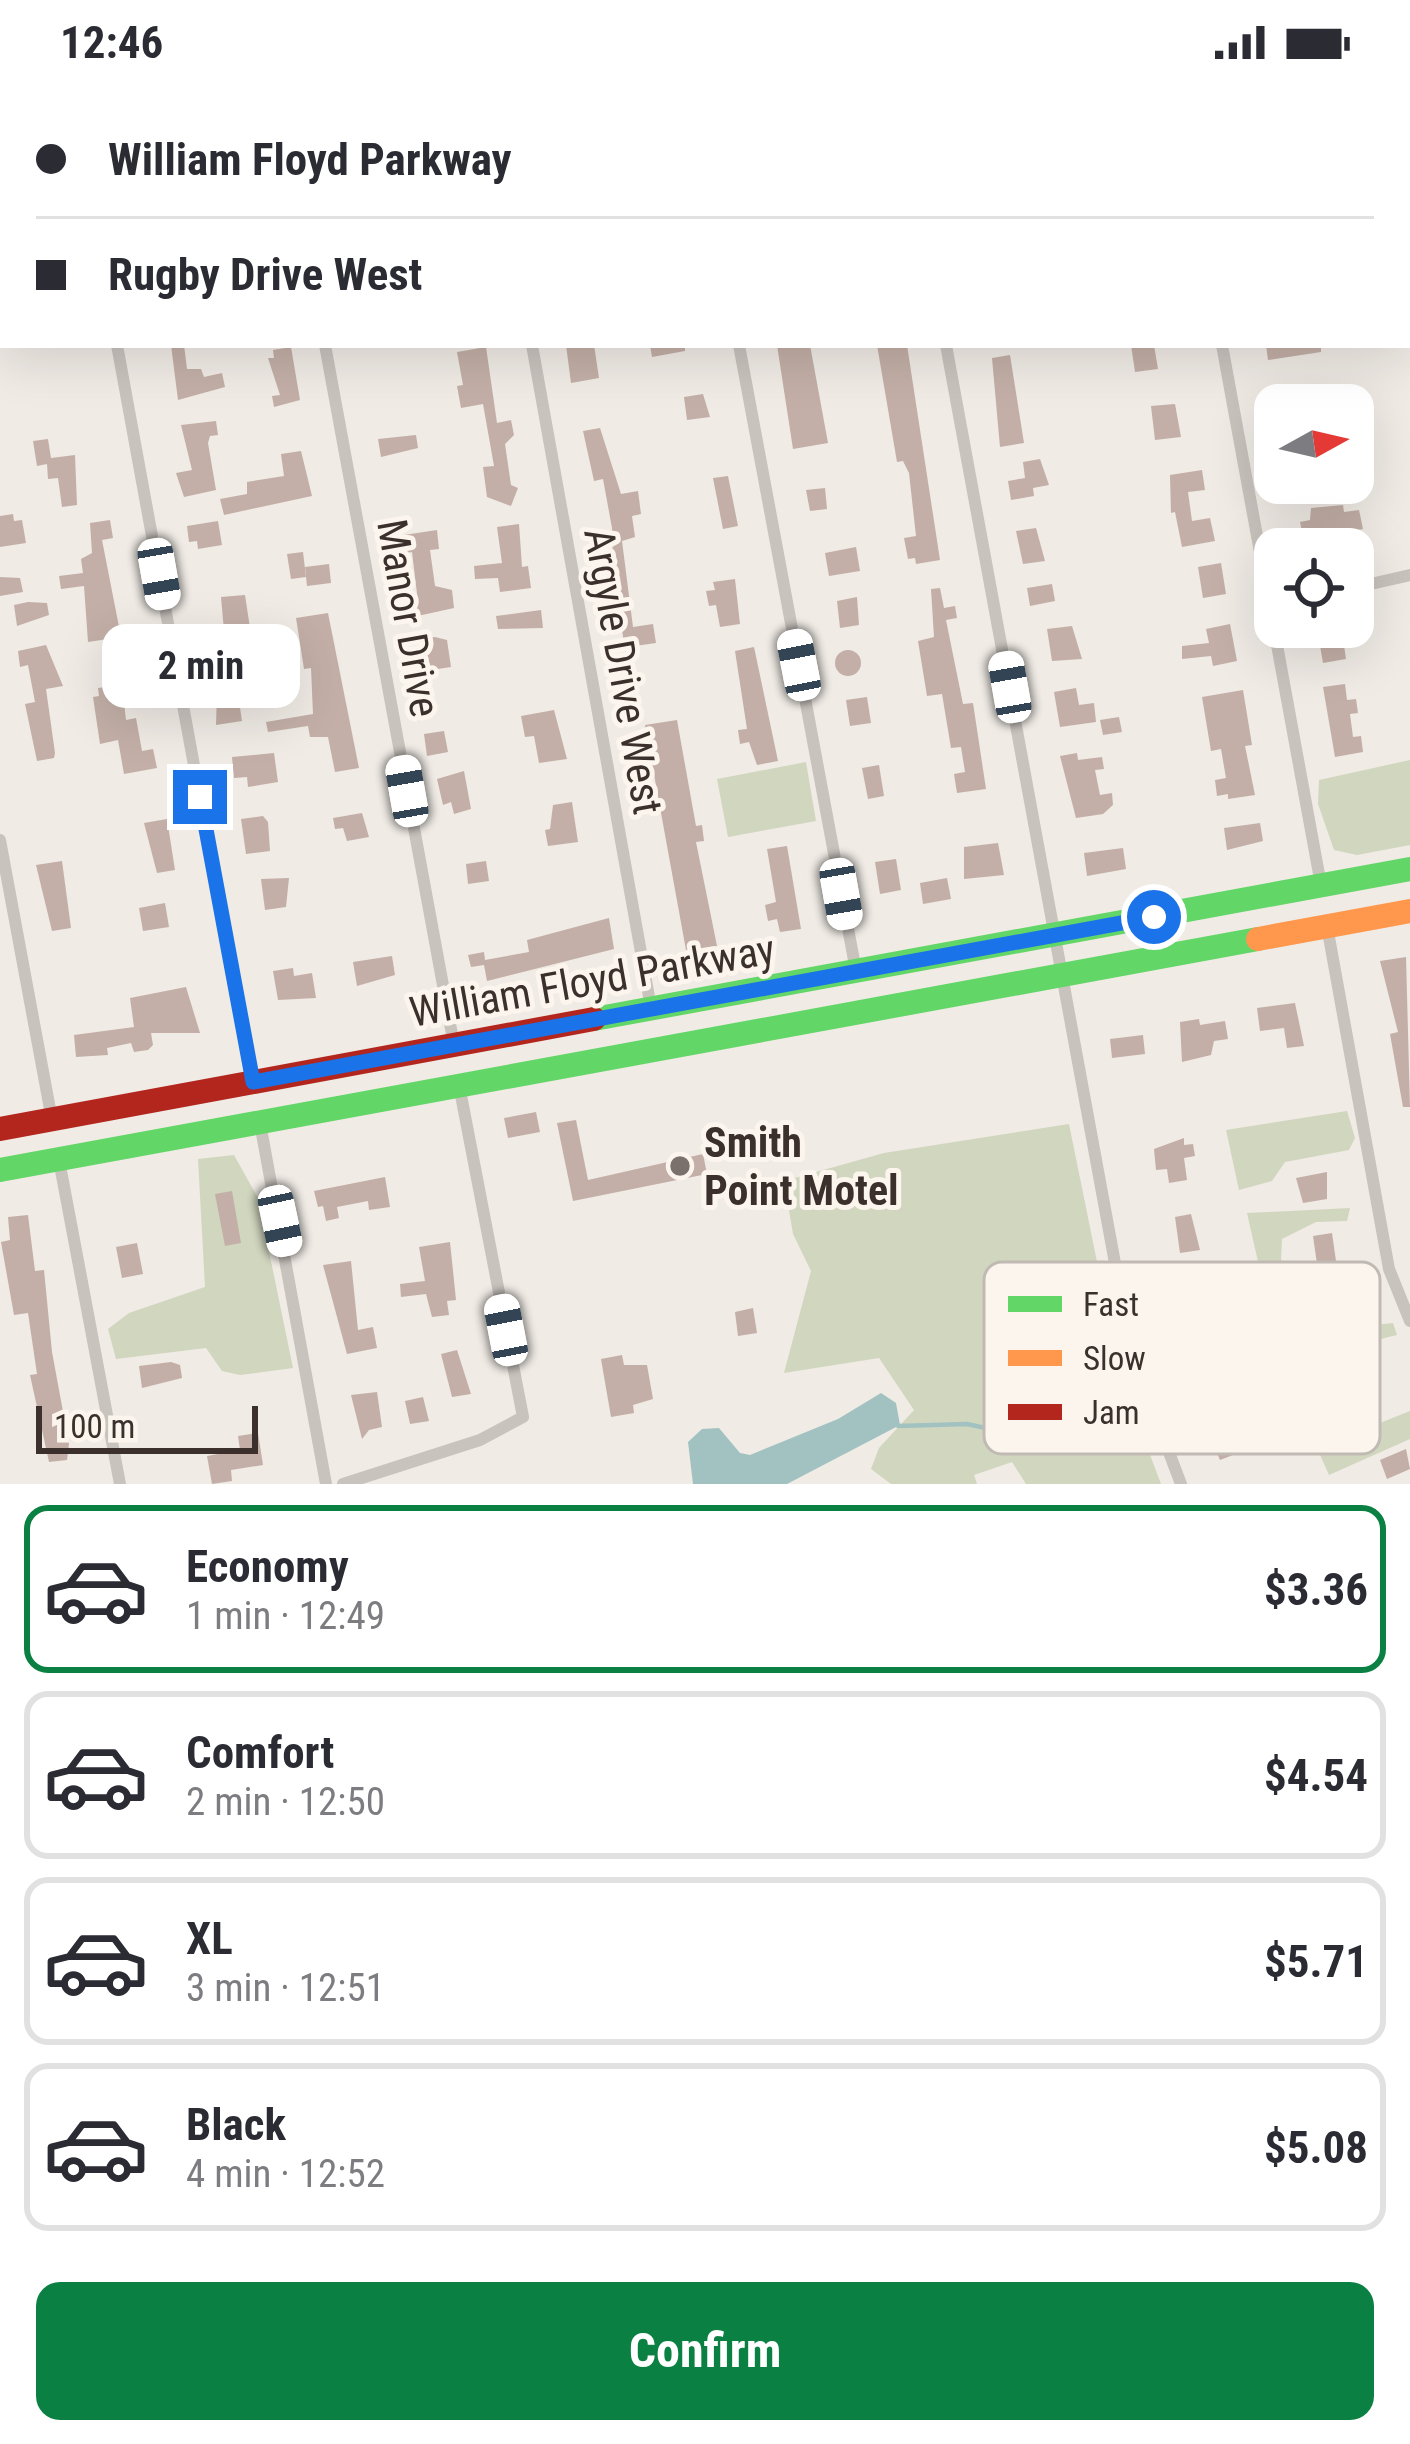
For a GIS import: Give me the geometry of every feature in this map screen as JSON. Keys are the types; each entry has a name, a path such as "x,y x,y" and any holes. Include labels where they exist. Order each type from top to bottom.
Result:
{"highway":[{"name":"William Floyd Parkway","path":"0,1129 1410,869"},
{"name":"William Floyd Parkway","path":"0,1170 1410,911"}],"street":[{"path":"118,348 253,1082"},
{"name":"Manor Drive","path":"326,348 454,1046"},
{"name":"Argyle Drive West","path":"533,348 651,1010"},
{"path":"740,348 856,971"},
{"path":"947,348 1116,1262"},
{"path":"1223,348 1257,528"},
{"path":"1374,583 1410,575"},
{"path":"1279,648 1321,886"},
{"path":"0,840 52,1120"},
{"path":"1327,926 1389,1269 1410,1321"},
{"path":"344,1484 480,1440 523,1417 459,1085"},
{"path":"260,1123 326,1484"},
{"path":"59,1160 120,1484"},
{"path":"1170,1454 1181,1484"}],"green space":[{"path":"1410,760 1410,845 1357,855 1334,850 1318,804 1319,780"},
{"path":"806,762 816,821 728,837 717,779"},
{"path":"1347,1111 1355,1138 1349,1150 1285,1162 1272,1181 1239,1190 1226,1130"},
{"path":"1069,1124 1097,1262 984,1262 984,1454 1150,1454 1161,1484 1026,1484 1012,1462 974,1475 977,1484 891,1484 871,1469 879,1448 914,1410 879,1358 784,1373 811,1271 793,1234 784,1181 884,1153"},
{"path":"234,1155 258,1198 293,1368 240,1375 222,1371 206,1348 116,1359 108,1329 129,1313 205,1287 198,1159"},
{"path":"1350,1208 1347,1221 1316,1222 1282,1239 1283,1262 1258,1262 1247,1213"},
{"path":"1393,1323 1397,1335 1380,1339 1380,1324"},
{"path":"1410,1411 1410,1439 1380,1452 1380,1423"},
{"path":"1320,1454 1376,1454 1329,1475"}],"water":[{"path":"881,1393 896,1403 900,1425 787,1484 693,1484 688,1442 702,1429 719,1428 740,1453 750,1455 838,1419"}],"building":[{"path":"171,348 184,348 187,369 201,369 204,377 222,373 225,387 178,400"},
{"path":"291,348 300,400 274,407 272,396 280,395 268,358 274,358 273,350"},
{"path":"486,348 497,423 511,420 514,435 505,444 511,485 518,488 511,506 487,497 483,467 494,466 483,404 461,408 457,386 463,385 457,352"},
{"path":"566,348 594,348 599,378 571,383"},
{"path":"650,348 685,348 685,351 652,357"},
{"path":"777,348 811,348 828,443 793,449"},
{"path":"878,348 907,348 940,560 916,564 915,558 908,559 904,538 916,536 909,473 903,461 897,462"},
{"path":"1131,348 1154,348 1158,369 1135,372"},
{"path":"1266,348 1321,348 1321,352 1268,360"},
{"path":"1010,355 1024,443 1000,447 992,358"},
{"path":"703,394 710,417 687,420 684,397"},
{"path":"1175,404 1181,437 1155,440 1151,406"},
{"path":"216,421 218,435 210,436 208,443 216,490 184,497 176,473 192,470 181,425"},
{"path":"600,428 621,494 638,491 641,514 632,516 635,537 622,541 633,627 653,624 656,643 635,646 636,658 626,659 620,614 614,615 605,563 613,562 612,528 603,479 594,481 583,431"},
{"path":"416,435 418,448 381,457 378,439"},
{"path":"48,439 51,458 75,455 77,505 62,507 58,478 48,479 47,464 37,466 33,441"},
{"path":"301,451 312,496 224,515 220,499 247,494 247,482 284,476 281,454"},
{"path":"1040,459 1049,485 1033,488 1034,496 1011,500 1008,481 1025,478 1023,462"},
{"path":"1202,470 1205,490 1188,492 1192,521 1210,518 1215,541 1182,547 1175,512 1171,513 1170,475"},
{"path":"728,476 738,526 723,529 713,478"},
{"path":"825,488 827,509 810,511 806,490"},
{"path":"1343,505 1344,512 1359,510 1363,528 1301,528 1300,522 1310,520 1311,508"},
{"path":"13,514 14,521 22,520 26,543 0,547 0,516"},
{"path":"110,520 113,538 102,540 121,637 88,642 84,586 61,589 59,576 83,573 81,559 92,553 90,523"},
{"path":"218,521 222,545 198,549 197,541 189,542 187,526"},
{"path":"519,524 522,567 528,566 531,588 500,592 498,578 475,579 474,566 502,563 497,527"},
{"path":"1036,528 1045,561 1023,564 1016,531"},
{"path":"437,530 439,549 430,550 435,586 452,590 454,608 413,617 411,603 418,602 412,552 406,553 404,535"},
{"path":"856,547 860,571 829,576 825,553"},
{"path":"303,552 306,577 291,579 287,554"},
{"path":"1221,563 1226,594 1203,598 1198,567"},
{"path":"329,564 331,583 307,586 305,567"},
{"path":"0,577 20,578 23,592 0,596"},
{"path":"735,579 740,624 720,627 716,605 709,606 706,591 715,590 713,582"},
{"path":"1052,584 1055,601 1030,606 1027,588"},
{"path":"940,588 944,608 955,606 957,618 946,620 963,704 973,703 986,789 957,793 954,774 965,772 961,747 951,748 942,694 927,696 918,641 934,637 931,589"},
{"path":"245,595 253,648 226,653 221,597"},
{"path":"857,597 859,625 840,628 837,601"},
{"path":"47,603 49,615 17,626 14,605"},
{"path":"541,610 543,628 498,629 496,616"},
{"path":"328,613 359,768 335,772 328,737 310,737 308,726 268,732 266,722 313,714 311,668 304,669 296,618"},
{"path":"1230,624 1237,661 1213,666 1211,656 1182,659 1182,646 1209,643 1206,629"},
{"path":"1072,626 1082,659 1052,661 1047,629"},
{"path":"419,639 447,640 451,667 424,671"},
{"path":"46,645 63,686 46,689 54,758 37,761 25,704 35,702 28,665 20,667 18,651"},
{"path":"134,646 137,674 119,676 116,648"},
{"path":"754,647 778,761 757,765 749,742 740,744 738,730 747,729 735,651"},
{"path":"1320,648 1344,648 1346,659 1323,663"},
{"path":"848,650 861,663 848,676 835,663"},
{"path":"235,674 242,721 216,725 217,692 225,690 223,676"},
{"path":"1345,684 1347,700 1356,699 1358,713 1350,714 1353,737 1361,736 1363,752 1335,757 1323,687"},
{"path":"122,685 126,720 136,718 142,751 153,749 157,768 124,774 118,740 100,744 93,697 99,696 98,688"},
{"path":"1076,688 1079,705 1094,703 1096,722 1060,727 1054,692"},
{"path":"1243,690 1252,745 1245,746 1255,795 1228,799 1228,794 1217,796 1215,780 1226,778 1221,749 1211,751 1202,697"},
{"path":"867,697 871,723 850,726 846,700"},
{"path":"554,710 567,759 539,763 534,736 525,737 521,716"},
{"path":"1119,717 1122,732 1103,735 1100,720"},
{"path":"677,720 696,826 702,825 704,841 696,842 717,946 686,950 645,725"},
{"path":"444,731 448,752 427,756 424,734"},
{"path":"274,753 278,782 248,787 247,777 234,778 232,757"},
{"path":"1077,753 1078,760 1102,757 1104,769 1095,770 1100,795 1112,793 1113,805 1103,814 1076,818 1060,756"},
{"path":"879,765 884,796 868,799 862,768"},
{"path":"464,771 471,809 454,814 451,802 443,805 437,779"},
{"path":"572,802 578,842 548,846 545,830 550,829 553,805"},
{"path":"362,813 369,837 347,841 343,828 335,829 333,818"},
{"path":"263,816 268,822 270,851 246,854 241,819"},
{"path":"167,819 175,870 157,873 144,823"},
{"path":"1260,823 1263,841 1227,850 1224,828"},
{"path":"998,843 1004,875 964,879 964,847"},
{"path":"787,846 801,929 780,932 777,919 768,921 765,905 776,902 767,849"},
{"path":"1123,848 1126,869 1087,876 1084,853"},
{"path":"896,859 901,890 880,894 875,862"},
{"path":"62,861 71,928 52,931 36,865"},
{"path":"486,861 489,881 468,884 466,864"},
{"path":"289,878 286,907 265,910 261,879"},
{"path":"947,878 951,899 923,904 920,883"},
{"path":"165,903 169,927 143,931 139,908"},
{"path":"609,918 614,949 487,981 484,965 471,967 468,955 484,952 485,960 529,952 527,940"},
{"path":"392,956 395,975 357,986 353,962"},
{"path":"1406,957 1410,1107 1403,1107 1390,1034 1398,1032 1380,961"},
{"path":"293,968 294,976 312,973 316,998 278,1000 273,971"},
{"path":"186,987 200,1033 151,1033 153,1045 148,1050 134,1052 131,1043 107,1048 108,1055 76,1057 74,1035 134,1027 130,998"},
{"path":"1295,1003 1304,1046 1287,1048 1284,1028 1260,1031 1257,1008"},
{"path":"1199,1019 1200,1025 1225,1021 1228,1039 1214,1041 1211,1055 1182,1062 1180,1022"},
{"path":"1143,1035 1145,1054 1112,1058 1110,1039"},
{"path":"536,1112 540,1132 508,1138 504,1118"},
{"name":"Smith Point Motel","path":"576,1120 588,1180 703,1154 707,1174 573,1201 557,1123"},
{"path":"1184,1138 1184,1145 1193,1144 1195,1156 1184,1158 1187,1180 1169,1183 1167,1169 1156,1170 1154,1149"},
{"path":"1327,1172 1327,1199 1303,1203 1296,1178"},
{"path":"385,1177 390,1207 369,1210 368,1201 337,1207 339,1218 326,1221 314,1191"},
{"path":"232,1191 241,1243 225,1246 215,1194"},
{"path":"1191,1214 1200,1250 1180,1253 1175,1217"},
{"path":"28,1215 35,1271 44,1270 52,1352 69,1444 67,1460 49,1462 30,1375 37,1374 28,1313 14,1315 1,1242 10,1240 8,1217"},
{"path":"1332,1233 1336,1262 1317,1262 1313,1236"},
{"path":"450,1242 456,1300 447,1301 449,1315 432,1317 426,1294 401,1297 400,1284 425,1281 419,1247"},
{"path":"137,1243 143,1274 122,1278 116,1247"},
{"path":"351,1261 358,1330 373,1327 377,1348 347,1354 323,1265"},
{"path":"753,1308 757,1333 738,1336 735,1312"},
{"path":"457,1350 471,1394 452,1397 441,1354"},
{"path":"622,1355 624,1365 647,1365 653,1399 633,1405 634,1413 611,1417 601,1359"},
{"path":"180,1365 182,1378 142,1388 139,1366"},
{"path":"377,1392 382,1427 369,1430 362,1439 351,1395"},
{"path":"423,1397 429,1421 410,1424 405,1401"},
{"path":"258,1433 263,1465 231,1470 232,1481 212,1484 207,1456 240,1450 238,1436"},
{"path":"1406,1449 1410,1469 1387,1479 1380,1460"}],"waterway":[{"path":"898,1426 984,1428"}],"traffic: fast":[{"path":"594,1019 1410,869"},
{"path":"0,1170 1258,939"}],"traffic: slow":[{"path":"1258,939 1410,911"}],"traffic: jam":[{"path":"0,1129 594,1019"}],"place":[{"name":"Smith Point Motel","path":"680,1166"}],"route":[{"path":"200,797 253,1082 1154,917"}]}
